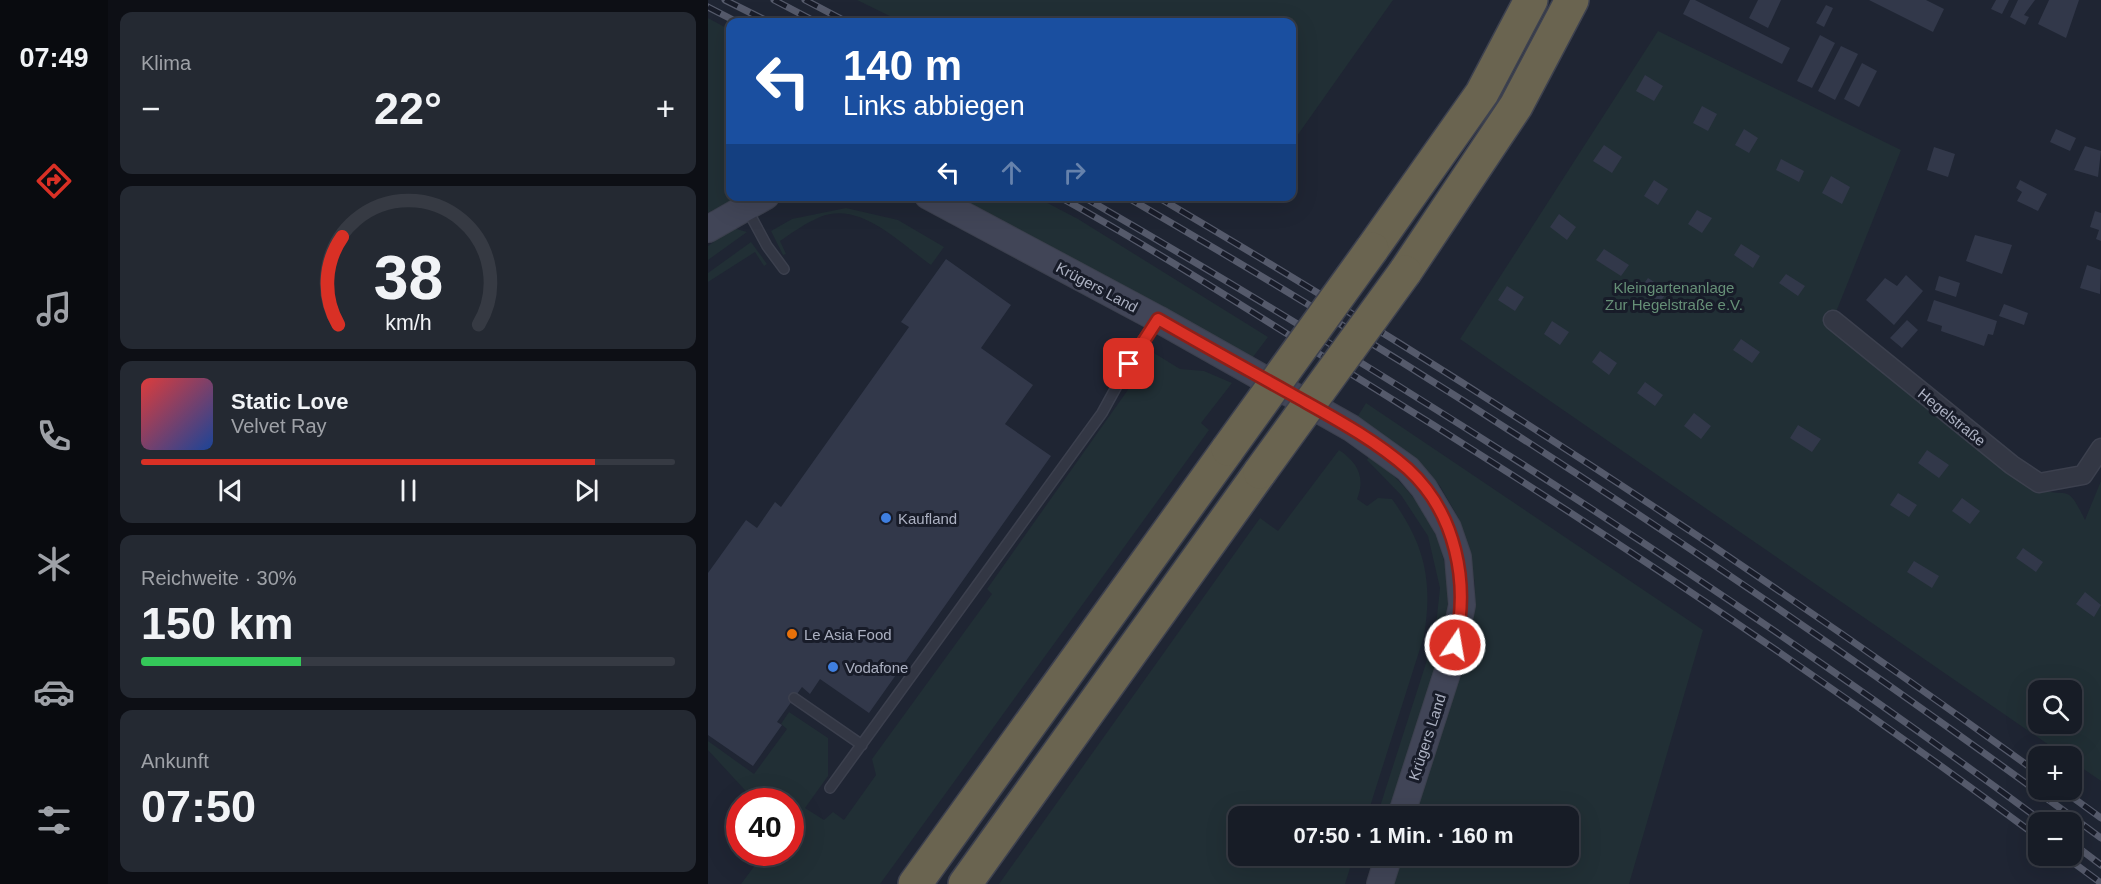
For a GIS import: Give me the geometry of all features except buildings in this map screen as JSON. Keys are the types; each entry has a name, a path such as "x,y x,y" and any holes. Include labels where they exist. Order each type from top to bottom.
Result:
{"highway":[{"path":"915,884 1482,93 1531,0"},
{"path":"965,884 1405,272 1516,106 1572,0"},
{"path":"975,884 1015,814"},
{"path":"898,884 958,823"}],"street":[{"path":"708,229 756,201"},
{"name":"Krügers Land","path":"937,201 1158,319 1351,428 1408,469 1438,507 1458,557 1462,605 1460,625 1404,806"},
{"name":"Hegelstraße","path":"1833,320 2012,465 2039,483 2082,475 2101,448"},
{"path":"1380,884 1386,866"}],"lane":[{"path":"756,201 760,232 784,269"},
{"path":"830,788 1102,413 1140,344 1158,319"},
{"path":"794,698 862,745"}],"green space":[{"path":"857,0 1393,0 1296,137 1296,18 894,18"},
{"path":"708,18 726,28 726,201 730,201 708,213"},
{"name":"Kleingartenanlage Zur Hegelstraße e.V.","path":"1658,31 1901,150 1832,322 2037,489 2070,496 2085,520 2101,481 2101,781 2082,768 2082,746 2050,746 2033,734 2082,734 2082,680 2028,680 2028,730 1460,339"},
{"path":"960,201 1044,201 1078,219 1268,337 1253,357"},
{"path":"846,208 898,220 944,247 931,265 893,236 865,219 850,214 835,213 815,219 780,241 786,254 783,255 771,231 792,219"},
{"path":"733,228 747,232 708,260 708,246"},
{"path":"751,242 767,264 764,266 755,252 708,282 708,273"},
{"path":"1154,353 1180,369 1204,371 1232,383 1201,423 1209,430 880,884 741,884 754,866 804,866 804,788 743,788 708,750 708,741 754,774 787,729 781,724 789,712 828,738 828,776 805,808 824,820 833,812 844,820 876,775 872,759 992,594 987,589"},
{"path":"1366,403 1703,630 1629,884 1391,884 1397,866 1579,866 1579,806 1415,806 1473,622 1475,585 1469,550 1459,519 1440,486 1415,459 1356,419"},
{"path":"1339,450 1351,460 1358,471 1361,484 1357,499 1367,506 1378,498 1392,499 1412,532 1424,564 1427,581 1427,616 1424,636 1370,806 1228,806 1228,866 1351,866 1345,884 999,884 1260,518 1278,531"},
{"path":"1370,455 1393,475 1412,496 1427,518 1438,541 1445,566 1448,592 1441,651 1392,806 1380,806 1435,635 1440,588 1428,536 1401,495 1367,460"}],"railway":[{"path":"725,0 761,18"},
{"path":"774,0 808,18"},
{"path":"805,0 839,18"},
{"path":"708,7 729,18"},
{"path":"1067,201 1235,301 1607,536 1868,714 2028,830"},
{"path":"1090,201 1450,418 1691,574 2029,812"},
{"path":"1134,201 1376,346 1622,503 1864,668 2101,838"},
{"path":"1164,201 1382,332 1604,474 1823,621 2028,766"},
{"path":"2076,800 2101,818"},
{"path":"2082,851 2101,865"},
{"path":"2078,866 2101,883"}],"place":[{"name":"Kaufland","path":"886,518"},
{"name":"Le Asia Food","path":"792,634"},
{"name":"Vodafone","path":"833,667"}],"route":[{"path":"1129,364 1158,319 1351,428 1408,469 1438,507 1458,557 1462,605 1455,645"}]}
